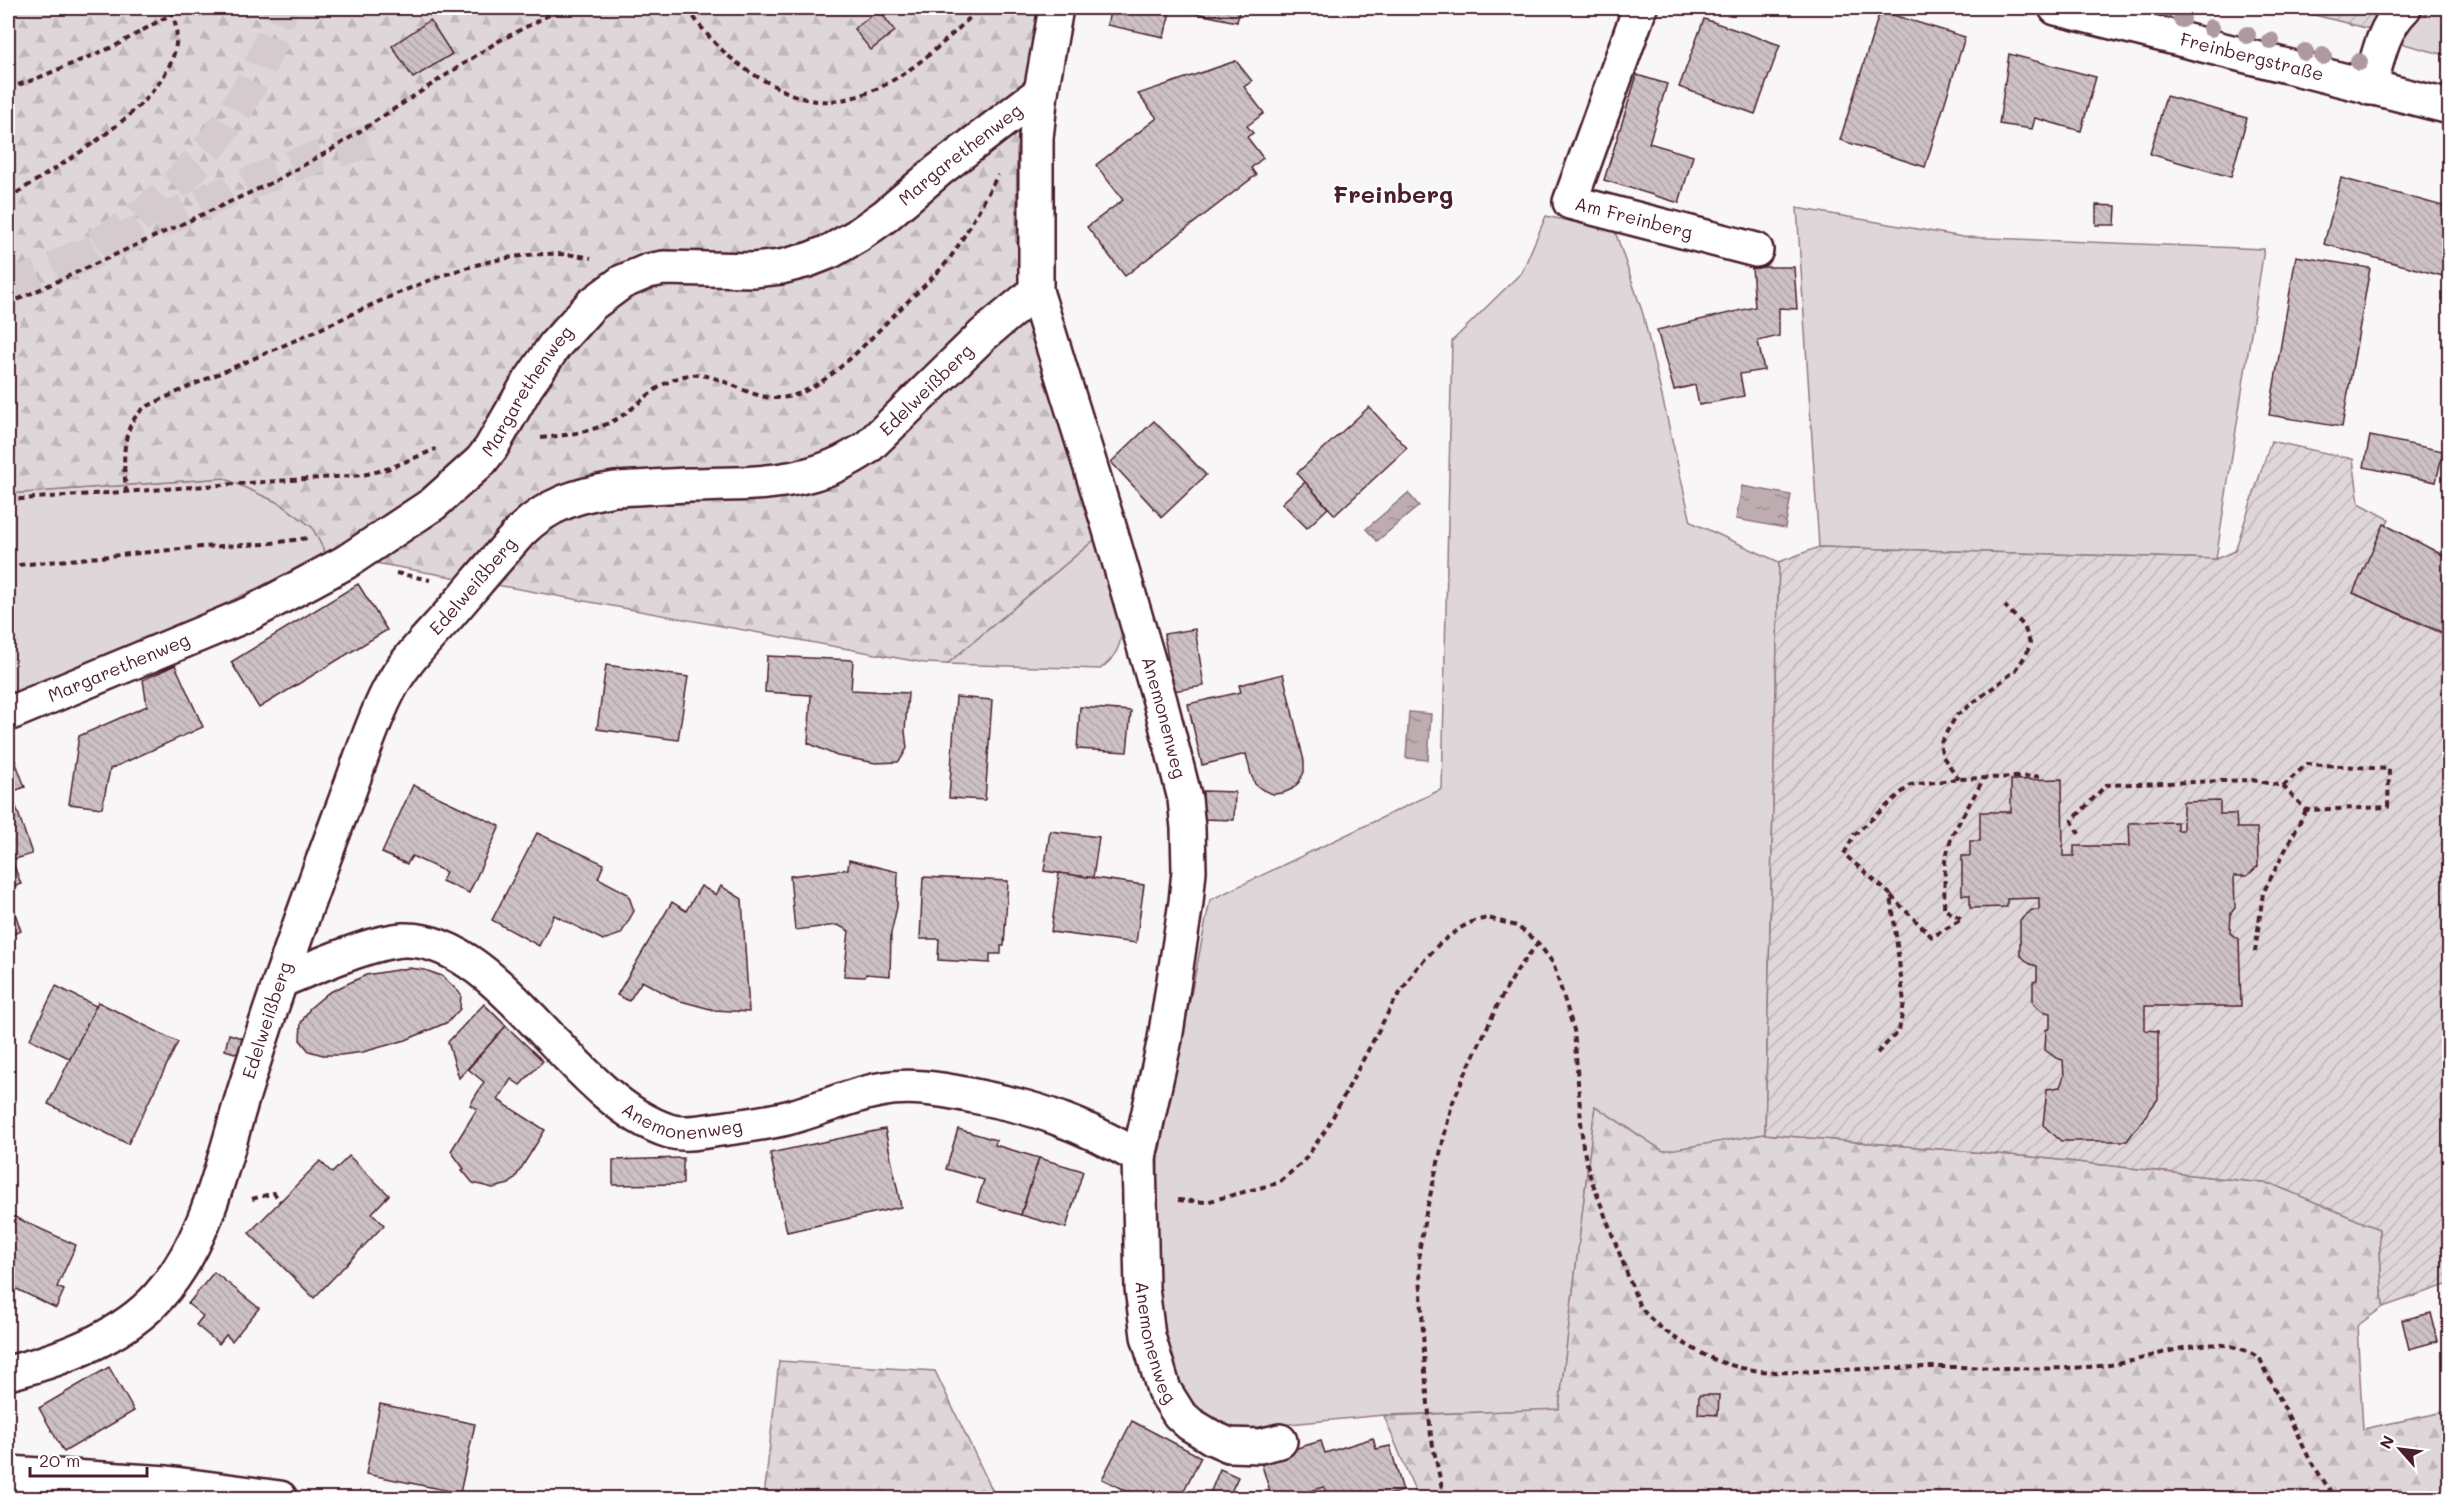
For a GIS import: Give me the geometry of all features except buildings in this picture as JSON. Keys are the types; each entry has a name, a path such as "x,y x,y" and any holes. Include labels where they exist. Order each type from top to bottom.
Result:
{"street":[{"path":"1035,291 1035,138 1056,8"},
{"name":"Am Freinberg","path":"1640,8 1570,202 1756,250"},
{"name":"Freinbergstraße","path":"2056,8 2450,107"},
{"path":"2370,88 2385,34 2395,16 2404,8"},
{"name":"Margarethenweg","path":"8,714 64,688 251,613 346,562 433,504 481,461 525,387 555,345 591,305 622,282 648,271 664,268 753,270 781,267 808,260 831,250 857,236 885,216 939,170 1041,92"},
{"name":"Edelweißberg","path":"8,1373 72,1352 112,1333 136,1317 157,1298 176,1273 207,1213 280,981 318,870 386,696 404,666 531,521 571,498 615,489 774,482 816,473 847,461 868,447 982,335 1035,291"},
{"name":"Anemonenweg","path":"1035,291 1108,523 1160,701 1186,809 1189,871 1186,902 1165,1039 1139,1156 1142,1288 1148,1336 1159,1376 1170,1403 1190,1424 1229,1445 1260,1446 1280,1441"},
{"name":"Anemonenweg","path":"280,981 381,944 403,940 436,944 461,956 486,974 596,1085 620,1106 642,1120 672,1132 699,1132 786,1118 878,1090 908,1087 941,1090 982,1098 1056,1117 1139,1156"},
{"path":"8,1473 167,1482 280,1498"}],"path":[{"path":"8,88 115,46 182,8"},
{"path":"8,304 273,182 331,150 497,42 568,8"},
{"path":"688,8 702,29 725,53 748,71 777,87 806,99 832,101 868,93 887,83 929,53 980,8"},
{"path":"8,199 75,156 142,102 159,81 176,46 178,34 172,13"},
{"path":"498,435 522,439 540,438 592,429 623,415 661,385 686,376 707,376 775,398 795,395 812,387 846,362 938,272 959,245 999,172"},
{"path":"126,493 124,465 127,432 134,418 144,408 417,285 466,268 543,254 576,255 599,260 616,273 622,282"},
{"path":"8,500 363,475 390,468 443,445"},
{"path":"8,566 201,547 265,544 317,536"},
{"path":"346,562 472,588"},
{"path":"1959,779 1943,757 1940,744 1957,715 2016,670 2027,653 2030,643 2024,626 2005,606"},
{"path":"2079,834 2072,821 2106,785 2252,780 2283,786 2306,810 2388,807 2390,769 2307,764 2283,786"},
{"path":"1984,778 1952,835 1945,861 1944,909 1962,919 1932,937 1891,895 1844,854 1854,835 1910,785 1959,779 1984,778 2044,776"},
{"path":"2255,952 2263,893 2306,810"},
{"path":"1877,1053 1899,1031 1904,1003 1891,895"},
{"path":"1141,1196 1206,1202 1278,1183 1303,1162 1327,1128 1392,1005 1416,969 1440,943 1462,927 1488,918 1517,926 1538,943 1553,963 1574,1030 1579,1119 1590,1176 1639,1305 1663,1330 1722,1363 1788,1374 1925,1367 2060,1369 2136,1361 2205,1345 2234,1347 2260,1359 2310,1460 2335,1498"},
{"path":"1444,1498 1431,1436 1425,1372 1419,1252 1425,1216 1452,1104 1464,1074 1500,1000 1518,969 1538,943"},
{"path":"253,1194 252,1200 274,1193 280,1201"}],"green space":[{"path":"8,8 1043,8 1017,149 1016,241 1100,535 947,664 925,663 326,554 312,527 281,504 224,478 8,494"},
{"path":"2287,8 2380,8 2370,29"},
{"path":"2435,8 2449,8 2449,56 2400,43 2413,21"},
{"path":"1797,208 1963,237 2264,249 2216,559 1819,547"},
{"path":"1546,216 1615,231 1643,314 1691,522 1779,562 1765,1134 1663,1152 1595,1107 1559,1410 1384,1415 1226,1430 1187,1405 1165,1366 1154,1258 1158,1159 1210,900 1442,789 1452,341 1522,272"},
{"path":"2271,441 2353,459 2359,503 2389,519 2353,593 2449,637 2449,1284 2383,1307 2379,1229 2272,1184 2033,1157 1765,1134 1779,562 1819,547 2216,559 2235,551"},
{"path":"224,478 281,504 312,527 326,554 150,641 8,703 8,494"},
{"path":"1100,535 1121,606 1122,625 1120,642 1113,657 1100,669 947,664"},
{"path":"1595,1106 1663,1151 1765,1134 2033,1157 2272,1184 2379,1229 2383,1307 2357,1326 2363,1429 2449,1411 2449,1498 1418,1498 1384,1416 1559,1409"},
{"path":"779,1361 935,1371 996,1498 764,1498"},
{"path":"8,1488 136,1498 8,1498"}],"water":[{"path":"1742,486 1791,495 1785,528 1736,519"},
{"path":"1408,493 1419,506 1377,541 1366,529"},
{"path":"1409,712 1431,714 1428,760 1406,758"}],"tunnel":[{"path":"8,286 53,269 119,231 159,201 182,178 205,153 243,99 272,39 282,8"},
{"path":"66,264 232,190 300,163 375,139"}],"district":[{"name":"Freinberg","path":"1393,195"}]}
